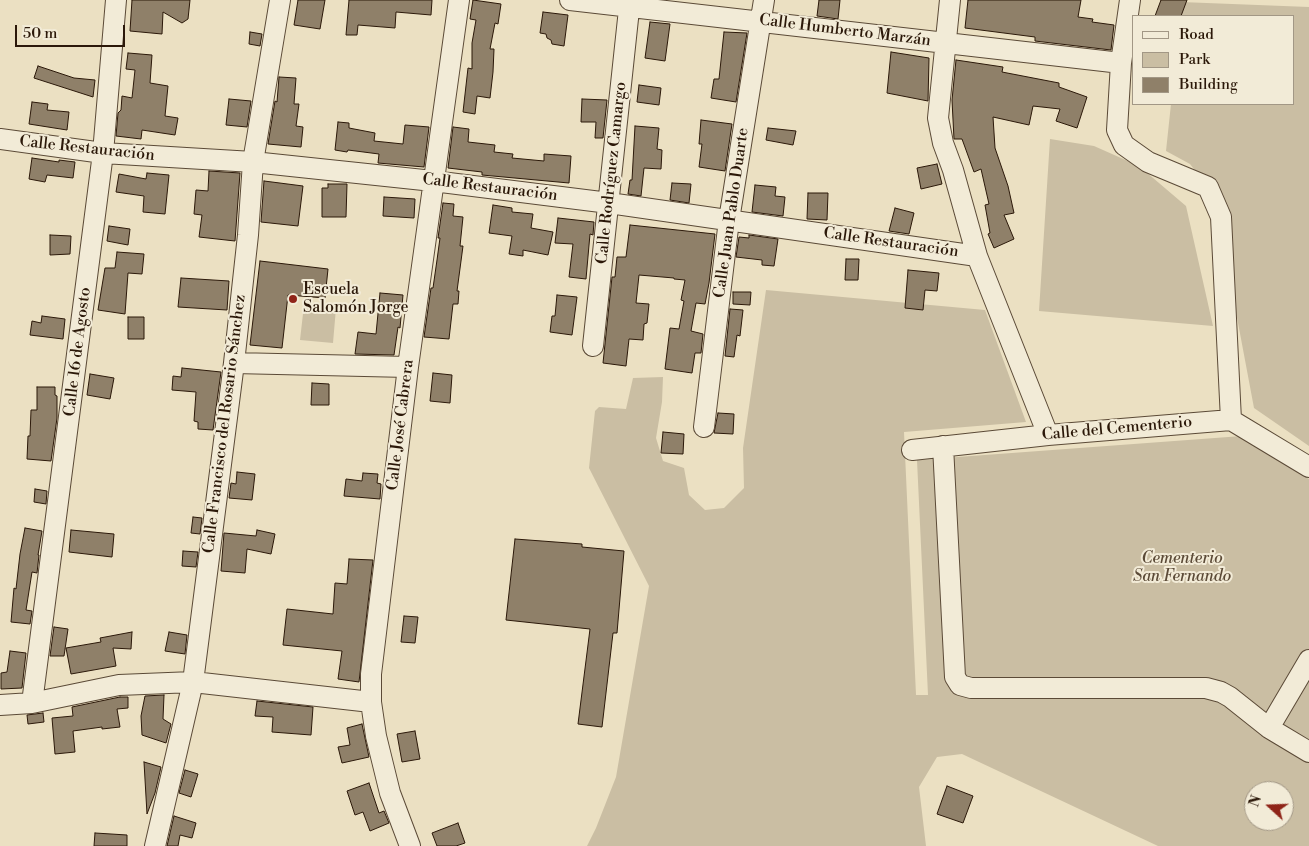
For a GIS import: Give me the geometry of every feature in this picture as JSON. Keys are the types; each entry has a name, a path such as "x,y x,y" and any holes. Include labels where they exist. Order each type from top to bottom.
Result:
{"street":[{"name":"Calle 16 de Agosto","path":"32,703 103,153 116,0"},
{"name":"Calle Francisco del Rosario Sánchez","path":"155,846 193,682 234,363 253,162 280,0"},
{"name":"Calle José Cabrera","path":"410,846 390,793 376,736 371,702 371,674 408,367 459,0"},
{"name":"Calle Humberto Marzán","path":"570,0 630,4 1121,63"},
{"name":"Calle Juan Pablo Duarte","path":"704,427 729,220 764,0"},
{"path":"950,0 944,43 938,118 943,143 953,170 977,256 1048,434"},
{"path":"1130,0 1121,63 1118,130 1124,145 1148,162 1208,188 1221,217 1231,420 1309,467"},
{"name":"Calle Rodríguez Camargo","path":"593,346 630,4"},
{"name":"Calle Restauración","path":"0,139 103,153 253,162 433,181 609,203 977,256"},
{"path":"234,363 408,367"},
{"name":"Calle del Cementerio","path":"912,450 1048,434 1231,420"},
{"path":"943,446 955,677 960,685 970,688 1206,688 1221,692 1230,697 1269,728 1309,752"},
{"path":"1269,728 1309,660"},
{"path":"0,705 32,703 118,684 193,682 371,702"}],"green space":[{"path":"1181,2 1309,7 1309,446 1254,408 1214,195 1190,164 1166,151 1171,105 1294,105 1294,15 1180,15"},
{"path":"1050,139 1094,146 1139,166 1186,206 1213,326 1039,311"},
{"name":"Cementerio San Fernando","path":"766,290 985,310 1026,422 904,432 916,695 928,695 917,460 1242,436 1309,479 1309,745 1221,696 1309,752 1309,846 1158,846 962,754 937,757 919,787 926,846 587,846 616,777 649,586 589,468 595,411 599,407 626,409 633,378 663,377 662,402 656,438 663,461 684,468 689,495 705,510 724,508 744,488 743,448"},
{"path":"304,305 336,308 333,343 300,340"}],"building":[{"path":"132,0 190,0 188,19 182,23 163,12 162,34 130,31"},
{"path":"298,0 325,0 320,29 294,25"},
{"path":"349,0 432,0 431,15 396,12 395,28 358,25 357,35 346,35"},
{"path":"473,0 501,4 498,24 495,23 490,49 494,49 490,98 477,96 475,114 463,112 468,68 472,69 472,43 476,20 470,19"},
{"path":"819,0 840,0 838,19 817,16"},
{"path":"968,0 1081,0 1078,17 1093,19 1092,22 1114,25 1111,50 1035,41 1035,37 965,28"},
{"path":"1161,0 1187,0 1181,15 1155,15"},
{"path":"543,12 568,15 564,46 552,44 546,34 540,33"},
{"path":"650,22 670,24 665,61 645,58"},
{"path":"250,32 262,34 260,46 249,44"},
{"path":"724,32 747,33 736,102 711,98 714,79 719,79"},
{"path":"891,52 929,58 928,101 887,93"},
{"path":"128,53 152,55 150,83 168,86 165,116 178,118 175,135 142,130 141,139 116,136 122,96 132,98 135,70 126,69"},
{"path":"956,60 1003,67 1002,72 1059,83 1059,87 1087,97 1077,128 1056,121 1060,109 1033,106 1029,125 993,117 995,148 1008,186 1014,213 1004,215 1014,239 994,248 988,234 990,233 985,205 989,204 981,169 974,172 962,139 954,139 952,100"},
{"path":"38,66 74,78 95,80 93,97 34,78"},
{"path":"279,77 296,78 294,104 299,104 296,126 303,127 301,147 268,144 275,101 277,102"},
{"path":"639,85 661,88 659,105 637,102"},
{"path":"229,99 251,101 247,127 226,125"},
{"path":"582,99 607,100 603,138 595,138 596,122 581,122"},
{"path":"32,102 48,104 47,110 69,112 67,130 29,124"},
{"path":"701,120 732,124 725,171 699,167 702,144 699,144"},
{"path":"338,122 349,123 349,128 375,133 374,141 403,144 405,125 429,127 424,167 378,163 379,154 335,150"},
{"path":"635,126 659,128 657,149 662,150 661,169 644,168 641,196 628,194 630,180 632,180"},
{"path":"453,127 469,129 468,142 495,145 494,152 513,154 512,158 544,161 544,154 571,156 569,183 482,175 482,172 448,168"},
{"path":"768,128 796,131 793,145 766,140"},
{"path":"32,158 75,162 73,178 47,175 45,182 29,179"},
{"path":"937,164 942,184 921,189 917,168"},
{"path":"209,171 240,173 235,241 199,237 202,215 194,214 196,190 208,191"},
{"path":"147,173 169,175 165,214 143,212 144,196 116,192 119,174 146,179"},
{"path":"264,181 303,186 298,226 261,222"},
{"path":"672,183 691,184 689,203 670,200"},
{"path":"328,184 347,184 346,217 322,217 322,188 328,188"},
{"path":"755,185 776,187 775,196 785,197 783,216 752,212"},
{"path":"808,193 828,193 827,220 807,219"},
{"path":"384,197 415,199 414,218 383,216"},
{"path":"443,203 454,204 453,216 463,217 460,246 463,246 457,291 459,291 458,304 453,304 449,339 424,337 437,260"},
{"path":"493,205 512,208 512,212 533,214 531,228 553,232 548,255 523,250 523,256 509,254 512,236 489,233"},
{"path":"895,208 914,213 909,234 889,231"},
{"path":"558,218 594,222 593,235 590,234 586,279 569,277 573,244 555,243"},
{"path":"630,225 715,234 705,304 696,303 691,331 703,334 701,353 695,353 692,373 665,369 670,328 679,329 684,301 681,300 685,280 674,278 639,275 636,303 649,304 647,323 644,324 643,340 629,339 626,366 603,363 612,277 615,277 617,257 626,257"},
{"path":"109,226 130,229 128,245 107,241"},
{"path":"50,235 71,236 70,254 50,255"},
{"path":"749,235 778,239 774,266 762,265 762,260 736,257 739,237 749,238"},
{"path":"117,252 144,254 142,274 128,273 125,314 98,310 105,268 115,268"},
{"path":"846,259 859,259 858,280 845,280"},
{"path":"260,261 328,269 325,298 288,295 282,348 250,345"},
{"path":"908,270 939,273 937,291 925,290 923,310 905,308"},
{"path":"181,278 229,281 227,310 178,307"},
{"path":"733,292 751,292 750,305 733,304"},
{"path":"380,293 403,295 400,328 398,327 394,355 355,354 358,332 376,334"},
{"path":"557,295 577,297 572,335 550,332 552,316 555,316"},
{"path":"730,309 743,310 740,336 737,335 734,357 725,356"},
{"path":"42,316 65,319 63,339 30,335 32,321 41,323"},
{"path":"128,317 144,317 144,339 128,339"},
{"path":"182,368 221,372 213,430 198,429 198,422 194,421 196,392 172,390 173,376 181,377"},
{"path":"433,373 452,375 450,403 430,401"},
{"path":"90,374 114,378 110,399 87,395"},
{"path":"312,383 329,384 329,405 311,405"},
{"path":"37,387 55,387 55,395 57,396 57,418 51,461 27,459 31,410 37,410"},
{"path":"718,413 734,414 733,434 714,433"},
{"path":"663,432 684,434 683,454 661,453"},
{"path":"237,472 255,474 252,500 229,498 231,483 236,484"},
{"path":"363,473 378,474 377,483 381,484 380,499 344,496 346,479 362,481"},
{"path":"35,489 47,491 46,504 34,502"},
{"path":"193,517 202,518 200,534 191,533"},
{"path":"25,528 42,531 37,573 32,572 26,610 32,611 30,624 11,622 14,588 16,589"},
{"path":"71,530 114,534 112,557 69,552"},
{"path":"257,530 275,534 271,554 247,549 245,573 221,571 224,533 256,536"},
{"path":"515,539 582,544 582,547 624,551 617,633 613,633 602,727 578,724 590,629 506,620"},
{"path":"183,551 198,552 196,567 182,566"},
{"path":"349,559 373,560 359,682 338,679 342,651 283,645 287,609 333,614 335,583 347,584"},
{"path":"404,616 418,617 415,643 401,642"},
{"path":"54,627 68,629 64,656 50,656"},
{"path":"132,632 131,649 113,648 116,666 71,674 66,648 101,642 100,638"},
{"path":"169,632 187,635 185,654 165,651"},
{"path":"10,651 26,653 22,688 1,689 1,673 7,672"},
{"path":"164,695 163,719 171,724 166,743 142,735 141,716 145,696"},
{"path":"128,697 128,708 117,709 120,727 102,729 102,727 73,731 75,752 55,754 52,718 73,716 72,707"},
{"path":"257,701 313,707 311,735 272,732 273,717 255,716"},
{"path":"43,713 44,722 28,724 27,715"},
{"path":"362,724 369,757 342,763 338,747 350,745 347,728"},
{"path":"415,731 420,759 402,762 397,734"},
{"path":"144,762 161,767 155,793 147,814"},
{"path":"185,770 198,774 191,797 179,793"},
{"path":"369,783 379,813 384,811 389,823 370,831 363,812 355,815 347,791"},
{"path":"947,786 973,796 963,823 937,814"},
{"path":"174,816 196,823 192,838 180,835 178,846 167,846"},
{"path":"458,823 465,843 456,846 437,846 432,833"},
{"path":"95,833 127,835 127,846 94,846"}],"place":[{"name":"Escuela Salomón Jorge","path":"293,299"}]}
